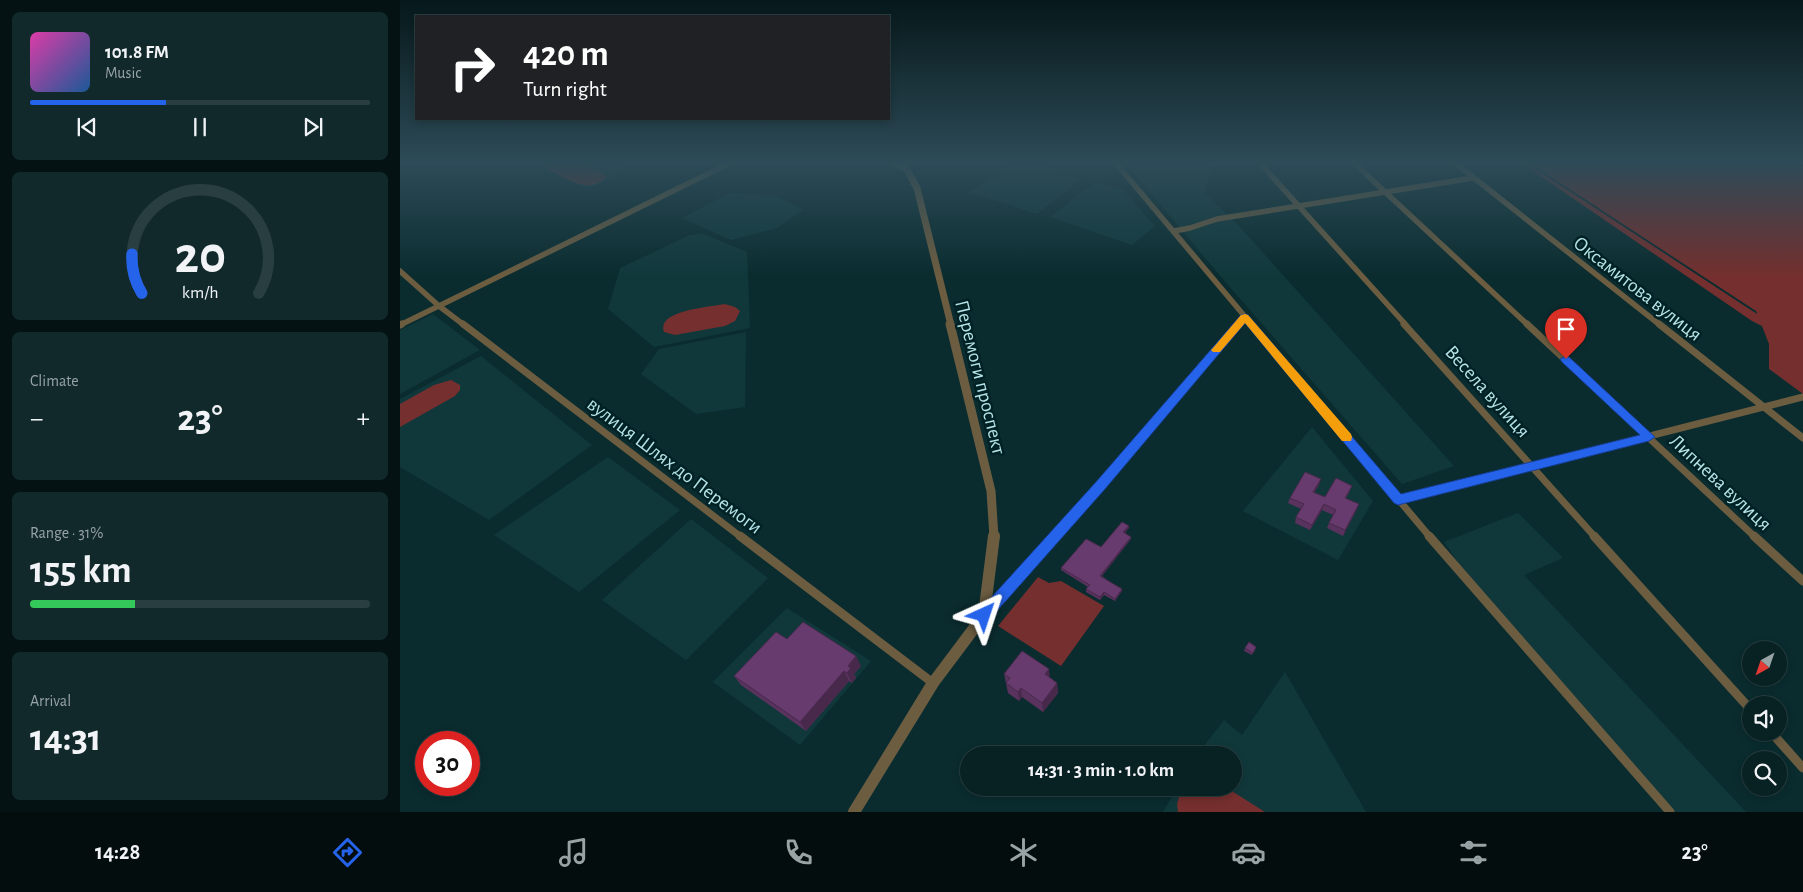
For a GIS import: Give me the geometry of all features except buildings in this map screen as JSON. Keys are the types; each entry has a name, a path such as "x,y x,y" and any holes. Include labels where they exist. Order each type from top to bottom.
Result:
{"street":[{"path":"400,325 655,200"},
{"name":"Перемоги проспект","path":"920,200 991,491 994,534 984,615"},
{"path":"1147,200 1398,500 1670,812"},
{"name":"Весела вулиця","path":"1293,200 1742,700"},
{"path":"1174,231 1186,231 1198,224 1217,219 1334,200"},
{"name":"Липнева вулиця","path":"1394,200 1803,581"},
{"name":"Оксамитова вулиця","path":"1501,200 1803,438"},
{"name":"вулиця Шлях до Перемоги","path":"400,271 439,306 933,683"},
{"path":"854,812 933,683 984,615 1101,486 1245,317"},
{"path":"1398,500 1803,397"},
{"path":"1779,741 1803,768"}],"shaded area":[{"path":"716,200 784,200 803,210 777,228 731,240 682,218"},
{"path":"994,200 1055,200 1037,214"},
{"path":"1072,200 1132,200 1155,226 1132,245 1050,217"},
{"path":"1157,200 1212,200 1239,226 1454,466 1402,484 1221,277"},
{"path":"1575,200 1583,200 1757,314 1756,311 1586,200 1803,200 1803,394 1769,369 1769,344 1762,326"},
{"path":"703,234 747,252 750,328 654,347 608,309 620,268 690,235"},
{"path":"725,304 735,307 740,311 735,321 725,326 675,335 664,332 664,325 668,319 676,314 697,308"},
{"path":"433,314 480,350 400,394 400,330"},
{"path":"746,332 745,407 696,414 641,374 659,349"},
{"path":"481,356 592,445 489,520 400,467 400,399"},
{"path":"451,380 460,385 460,390 455,396 400,427 400,404 434,385"},
{"path":"1312,427 1373,501 1338,560 1243,511"},
{"path":"608,457 680,510 579,592 494,535"},
{"path":"1518,513 1563,558 1524,575 1746,812 1675,812 1479,593 1444,542"},
{"path":"691,519 768,578 686,660 602,600"},
{"path":"1038,577 1049,583 1061,581 1104,606 1061,666 998,626"},
{"path":"787,608 871,661 800,745 713,682"},
{"path":"1285,672 1366,812 1163,812 1172,796 1242,796 1242,746 1204,746 1224,720 1242,735"},
{"path":"1180,796 1240,796 1265,812 1178,812 1177,804"}],"slow traffic":[{"path":"1216,350 1245,317 1347,437"}],"route":[{"path":"984,615 1101,486 1245,317 1398,500 1649,437 1566,359"}]}
